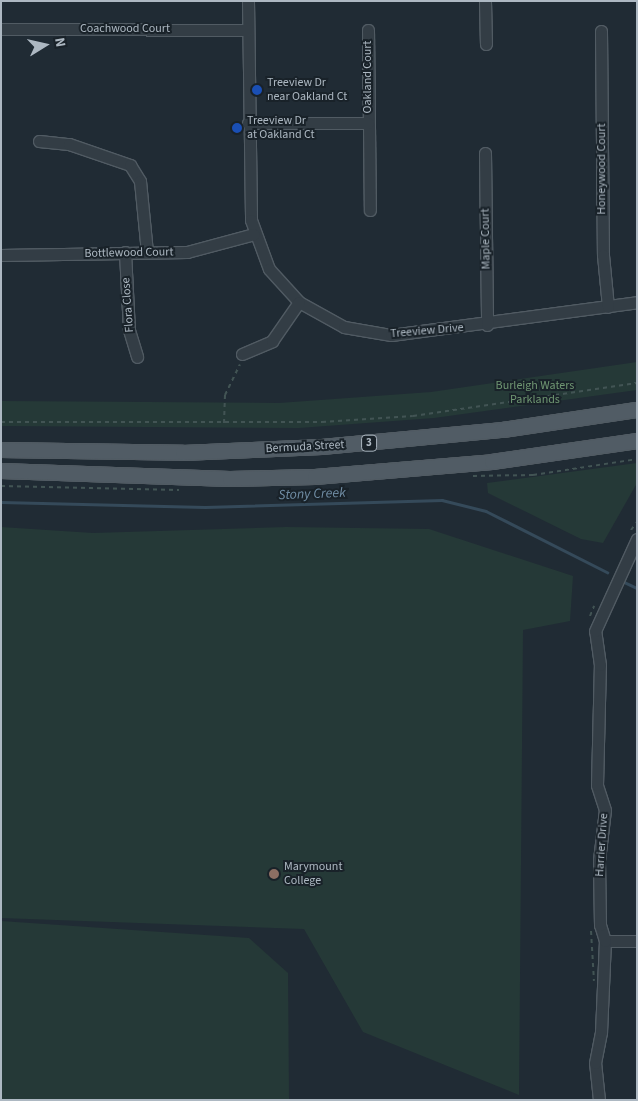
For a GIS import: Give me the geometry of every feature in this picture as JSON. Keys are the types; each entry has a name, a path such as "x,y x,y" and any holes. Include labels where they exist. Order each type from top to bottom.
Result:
{"main road":[{"name":"Bermuda Street","path":"1,450 174,453 330,446 503,430 637,410"},
{"path":"1,471 230,479 315,477 492,462 637,441"}],"street":[{"name":"Treeview Drive","path":"248,1 249,204 254,234 269,269 299,302 326,320 366,333 406,334 637,302"},
{"path":"485,1 486,44"},
{"name":"Coachwood Court","path":"1,28 248,30"},
{"name":"Oakland Court","path":"368,30 370,210"},
{"name":"Honeywood Court","path":"601,31 603,255 608,306"},
{"name":"Oakland Court","path":"248,123 368,124"},
{"path":"39,140 69,144 130,165 140,181 147,252"},
{"name":"Maple Court","path":"485,153 487,324"},
{"name":"Bottlewood Court","path":"1,255 198,250 254,234"},
{"name":"Flora Close","path":"125,252 128,330 137,357"},
{"path":"242,354 272,341 299,302"},
{"name":"Harrier Drive","path":"599,1100 595,1063 605,941 600,926 599,860 605,810 597,785 600,665 595,631 626,556 637,539"},
{"path":"605,941 637,941"}],"path":[{"path":"224,423 225,395 242,354"},
{"path":"1,422 224,423 413,416 637,383"}],"green space":[{"name":"Burleigh Waters Parklands","path":"637,362 637,390 434,418 299,428 1,426 1,401 279,403 431,392"},
{"path":"637,463 637,483 603,543 581,539 488,493 487,483"},
{"name":"Marymount College","path":"1,527 93,533 286,527 429,529 573,576 570,621 523,630 519,1095 363,1032 304,929 1,918"},
{"path":"1,921 249,938 288,973 289,1100 1,1100"}],"waterway":[{"name":"Stony Creek","path":"1,502 205,507 442,500 486,511 607,572"},
{"name":"Stony Creek","path":"624,582 637,588"}],"place":[{"name":"Treeview Dr near Oakland Ct","path":"257,90"},
{"name":"Treeview Dr at Oakland Ct","path":"237,128"},
{"name":"Marymount College","path":"274,874"}]}
